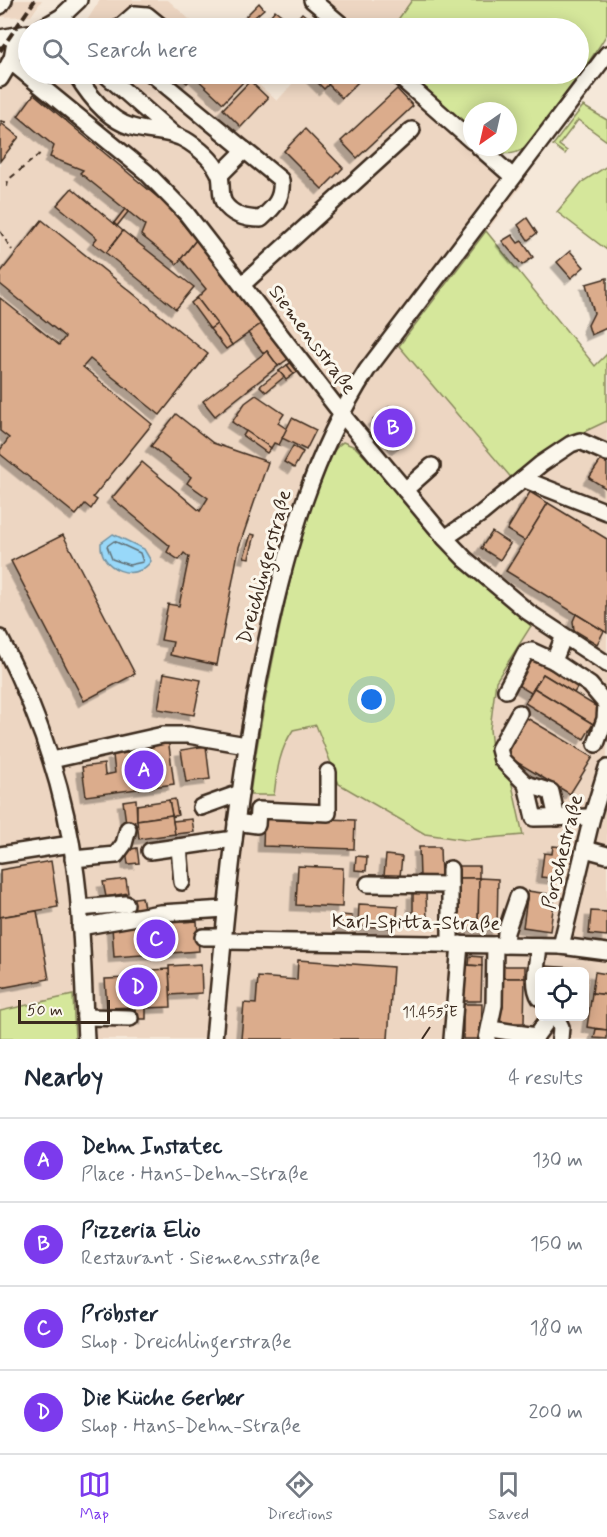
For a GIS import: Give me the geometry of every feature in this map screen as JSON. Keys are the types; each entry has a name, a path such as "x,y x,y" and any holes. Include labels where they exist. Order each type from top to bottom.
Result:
{"street":[{"path":"0,6 4,0"},
{"path":"59,18 79,0"},
{"path":"312,0 333,18"},
{"path":"130,18 135,14 147,15 151,18"},
{"path":"0,38 18,36"},
{"path":"0,80 18,44"},
{"name":"Dreichlingerstraße","path":"589,78 607,54"},
{"name":"Siemensstraße","path":"10,61 18,66"},
{"name":"Siemensstraße","path":"42,84 166,192 243,284 341,413 445,538 508,596 563,638 607,664"},
{"path":"82,84 88,94 130,127 172,133"},
{"path":"116,84 172,133 189,142 211,161 220,175 224,202 236,214 249,219 261,219 278,203 282,191 281,180 167,84"},
{"path":"407,84 463,133"},
{"name":"Dreichlingerstraße","path":"214,1039 226,909 246,745 293,528 322,452 341,413 367,370 584,84"},
{"path":"243,284 411,130"},
{"path":"220,175 245,150"},
{"path":"489,156 513,177"},
{"path":"445,538 482,513 571,444 580,441 607,453"},
{"path":"405,490 432,466"},
{"path":"523,479 607,512"},
{"path":"0,638 31,702 52,760 72,851 79,908 86,1039"},
{"path":"554,661 563,638"},
{"path":"506,690 526,652 532,651 554,661 583,679 606,704 605,720 596,744"},
{"path":"519,713 499,749 502,760 526,784 551,792 557,818"},
{"path":"52,760 163,735 188,735 246,745"},
{"name":"Porschestraße","path":"561,946 592,817 607,768"},
{"path":"236,822 257,825 258,810 328,813 328,772"},
{"path":"526,784 534,818 592,817"},
{"path":"201,807 240,793"},
{"path":"0,855 48,848 119,854 128,829"},
{"path":"150,851 234,839"},
{"path":"179,847 182,882"},
{"path":"585,849 607,855"},
{"path":"450,869 455,944 452,1039"},
{"path":"368,884 450,885"},
{"path":"518,897 500,945 489,1034 535,1037 547,1021"},
{"path":"79,908 126,904"},
{"path":"80,927 160,913 226,909"},
{"name":"Karl-Spitta-Straße","path":"203,937 561,946 607,952"},
{"path":"537,967 539,946"},
{"path":"85,1017 130,1018"},
{"path":"558,1021 561,1027 560,1039"}],"path":[{"path":"0,121 10,123"},
{"path":"7,188 8,180 41,153"},
{"path":"0,231 12,250"}],"shaded area":[{"path":"0,0 42,0 31,16 0,17"},
{"path":"100,0 168,0 188,18 89,18"},
{"path":"312,0 412,0 399,18 330,18"},
{"path":"18,59 18,84 258,84 277,101 292,84 421,84 463,122 463,156 500,156 512,167 523,184 399,346 514,481 550,448 607,421 607,1039 75,1039 73,995 0,1011 0,63"}],"green space":[{"path":"412,0 607,0 607,33 589,61 589,18 399,18"},
{"path":"421,84 573,84 552,113 517,152 517,102 463,102 463,122"},
{"path":"583,106 607,120 607,141 578,120 559,145 567,151 565,154 553,145"},
{"path":"607,166 607,250 557,212 582,182"},
{"path":"486,231 595,366 607,354 607,421 550,448 514,481 399,346"},
{"path":"343,442 355,447 367,459 449,555 531,626 496,681 490,729 492,749 499,767 511,780 523,835 466,840 425,834 339,784 316,725 293,730 288,738 279,761 274,795 250,795 272,666 298,549 313,499 328,461"},
{"path":"73,995 75,1039 0,1039 0,1011"}],"water":[{"path":"113,534 144,549 151,561 137,572 128,572 112,566 102,552 101,543"}],"building":[{"path":"259,3 264,9 254,18 245,17"},
{"path":"275,10 285,18 268,18"},
{"path":"302,13 308,18 297,18"},
{"path":"203,84 241,84 223,103"},
{"path":"247,84 253,84 268,98 241,127 223,109"},
{"path":"319,84 329,84 324,89"},
{"path":"328,84 356,84 342,98"},
{"path":"397,89 413,106 357,158 341,141"},
{"path":"34,94 168,206 196,240 177,264 141,235 145,225 80,173 83,170 50,157 54,146 18,116"},
{"path":"0,124 19,137 0,161"},
{"path":"305,129 343,168 322,189 284,151"},
{"path":"72,188 123,231 106,253 93,243 97,238 57,205"},
{"path":"125,209 128,212 117,226 114,223"},
{"path":"527,218 537,233 528,240 518,225"},
{"path":"42,220 208,354 160,415 90,359 83,367 152,424 93,497 97,500 91,509 85,504 76,515 0,454 0,450 9,438 0,431 0,298 59,345 65,337 0,284 0,273"},
{"path":"123,231 194,287 176,309 106,253"},
{"path":"512,235 518,243 522,241 533,257 522,265 502,241"},
{"path":"196,240 261,324 232,345 197,298 206,289 181,259"},
{"path":"570,251 584,267 571,278 557,262"},
{"path":"607,278 607,328 591,335 588,325 594,313 586,284"},
{"path":"197,298 217,324 210,329 191,303"},
{"path":"217,324 232,345 226,349 210,329"},
{"path":"261,324 288,359 278,366 267,351 264,354 248,333"},
{"path":"267,351 278,366 215,416 203,401"},
{"path":"292,362 299,371 294,374 287,365"},
{"path":"287,365 294,374 286,380 279,371"},
{"path":"279,371 284,377 266,392 260,386"},
{"path":"256,395 284,414 278,423 287,429 279,445 274,443 271,448 232,422 245,403"},
{"path":"389,407 412,435 397,448 373,420"},
{"path":"176,414 213,443 268,462 239,547 217,665 170,655 173,642 161,640 168,604 179,606 189,557 184,553 179,560 167,552 170,546 112,498 142,462 200,511 208,498 187,483 191,477 151,446"},
{"path":"292,418 316,430 306,450 282,438"},
{"path":"246,431 271,448 267,453 243,436"},
{"path":"293,446 303,452 294,468 284,462"},
{"path":"601,460 607,464 607,489 589,478"},
{"path":"530,492 548,503 525,541 507,530"},
{"path":"548,503 607,539 607,633 506,571"},
{"path":"492,532 510,544 500,560 481,548"},
{"path":"251,534 255,535 249,558 244,557"},
{"path":"63,535 135,674 84,701 11,561"},
{"path":"576,614 604,631 597,644 574,630 573,621"},
{"path":"533,656 580,683 574,693 543,674 531,693 516,684"},
{"path":"164,673 201,680 194,715 158,709"},
{"path":"543,674 602,710 593,724 534,688"},
{"path":"534,688 593,724 584,739 525,703"},
{"path":"527,718 593,757 570,794 505,755"},
{"path":"168,738 174,784 86,796 82,767 104,764 105,775 115,773 113,755 140,751 139,742"},
{"path":"206,746 210,779 186,782 181,750"},
{"path":"136,799 137,821 126,823 123,801"},
{"path":"175,799 178,815 172,817 169,800"},
{"path":"169,800 172,815 137,820 137,805"},
{"path":"172,815 175,834 139,839 137,820"},
{"path":"264,817 355,820 354,849 263,846"},
{"path":"192,819 194,832 175,834 173,821"},
{"path":"553,846 563,847 559,879 541,877 544,853 552,854"},
{"path":"419,847 440,847 441,877 420,877"},
{"path":"137,848 139,863 128,864 126,850"},
{"path":"386,855 402,857 400,876 384,875"},
{"path":"356,856 367,857 366,871 355,870"},
{"path":"51,861 58,907 0,917 0,870"},
{"path":"298,866 343,868 342,907 296,905"},
{"path":"456,866 479,866 479,878 456,878"},
{"path":"456,878 479,878 478,928 456,928"},
{"path":"479,878 498,879 497,929 478,928"},
{"path":"126,879 128,893 106,897 103,882"},
{"path":"528,891 555,895 550,931 523,927"},
{"path":"413,893 426,893 427,920 413,920"},
{"path":"142,897 144,908 130,910 128,899"},
{"path":"359,904 398,906 396,928 358,926"},
{"path":"37,911 49,979 0,988 0,917"},
{"path":"591,911 607,912 607,936 589,934"},
{"path":"341,915 352,916 351,929 340,928"},
{"path":"197,921 199,951 114,957 112,927"},
{"path":"470,956 482,957 482,966 469,965"},
{"path":"298,960 393,967 388,1039 241,1039 244,1003 256,1004 258,977 297,980"},
{"path":"201,964 202,993 170,995 169,966"},
{"path":"465,965 482,966 481,1001 464,1001"},
{"path":"503,966 525,966 525,978 503,978"},
{"path":"169,969 171,1007 146,1008 146,1019 135,1019 135,1007 107,1008 105,979 152,977 152,970"},
{"path":"595,972 607,974 607,995 592,993"},
{"path":"500,978 525,978 524,1023 499,1023"},
{"path":"592,993 607,995 607,1030 587,1027"},
{"path":"463,1004 482,1004 481,1039 463,1039"},
{"path":"596,1029 607,1030 607,1039 594,1038"}],"railway":[{"path":"23,18 35,0"},
{"path":"0,51 18,25"}],"place":[{"name":"Pizzeria Elio","path":"393,428"},
{"name":"Dehn Instatec","path":"144,770"},
{"name":"Pröbster","path":"156,939"},
{"name":"Die Küche Gerber","path":"138,987"}]}
